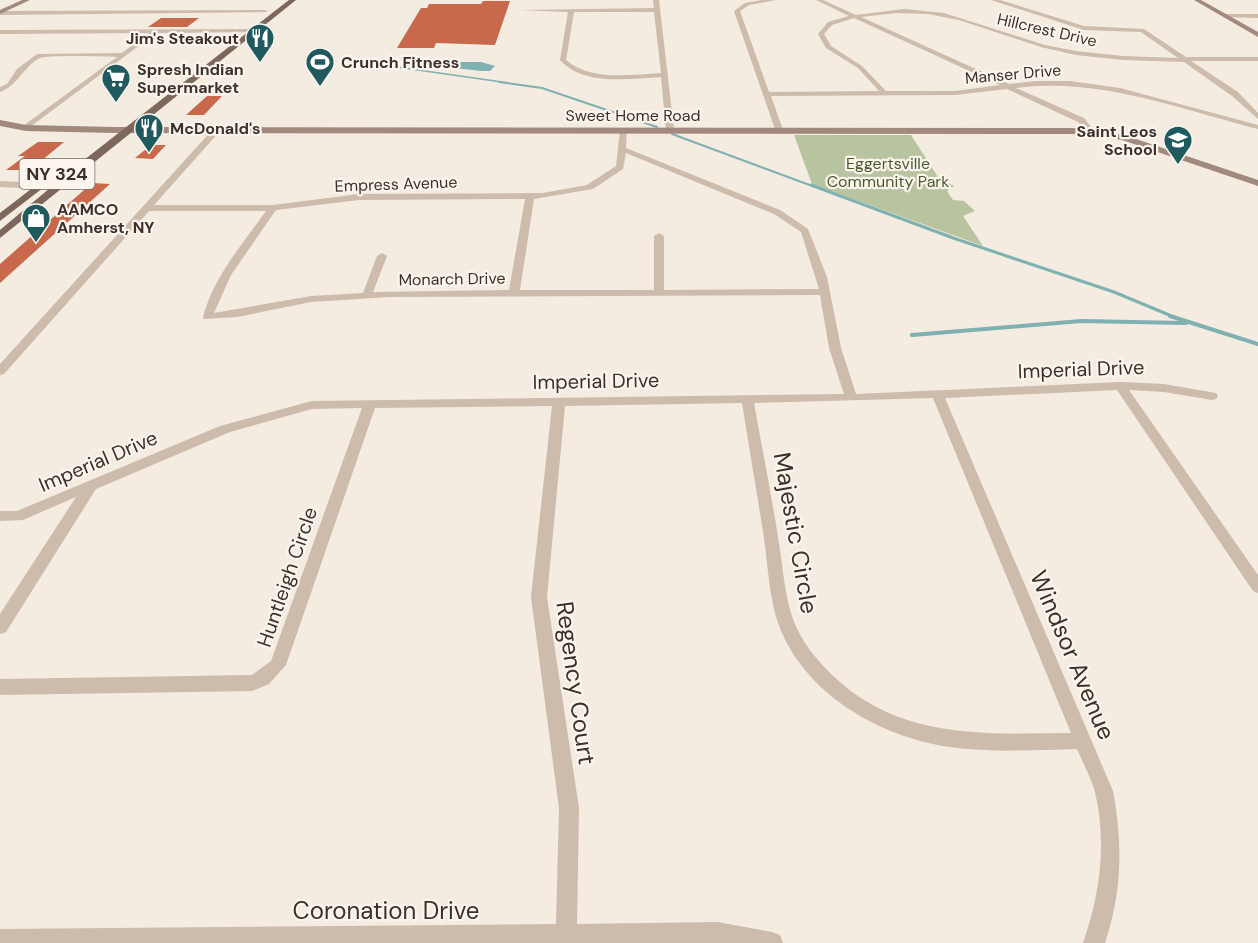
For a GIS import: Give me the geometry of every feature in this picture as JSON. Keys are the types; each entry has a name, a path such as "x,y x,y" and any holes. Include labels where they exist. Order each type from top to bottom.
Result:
{"main road":[{"name":"NY 324","path":"0,218 281,0"},
{"name":"NY 324","path":"0,235 128,130 293,0"}],"street":[{"path":"0,12 27,0"},
{"path":"656,0 670,130"},
{"path":"773,0 747,4 737,10 779,130"},
{"path":"819,0 1081,120 1090,131"},
{"path":"999,0 1077,26 1106,30 1142,30 1235,94 1258,117"},
{"path":"1197,0 1258,35"},
{"path":"523,9 657,10"},
{"path":"571,9 563,60 567,65 601,75 664,75"},
{"name":"Hillcrest Drive","path":"885,94 866,72 828,47 822,38 822,31 828,24 855,16 901,11 929,12 1021,41 1076,53 1118,59 1258,59"},
{"path":"0,12 265,12"},
{"path":"1226,16 1258,16"},
{"path":"0,32 254,31"},
{"path":"26,128 154,32"},
{"path":"2,89 12,82 19,70 39,55 123,55"},
{"name":"Manser Drive","path":"765,94 971,92 1058,82 1104,86 1258,127"},
{"name":"Sweet Home Road","path":"0,123 26,128 114,130 1090,131 1130,139 1258,183"},
{"path":"0,371 217,130"},
{"path":"624,130 622,149 788,217 809,238 826,292 835,348 851,398"},
{"name":"Empress Avenue","path":"148,208 273,208 359,197 530,197 564,193 590,186 620,167 622,149"},
{"path":"0,184 41,186"},
{"path":"514,293 530,197"},
{"name":"Monarch Drive","path":"273,208 223,281 211,302 208,317 237,314 311,299 368,295 826,292"},
{"path":"658,236 659,292"},
{"path":"368,295 382,256"},
{"path":"1120,386 1258,587"},
{"name":"Imperial Drive","path":"0,516 18,516 225,429 312,405 851,398 1120,386 1164,388 1212,396"},
{"name":"Windsor Avenue","path":"937,394 1104,791 1112,845 1111,882 1104,918 1095,943"},
{"name":"Majestic Circle","path":"747,399 782,609 795,640 816,670 837,690 878,717 933,736 964,740 1083,741"},
{"name":"Regency Court","path":"559,401 539,597 569,808 566,935"},
{"name":"Huntleigh Circle","path":"0,687 252,683 272,673 278,665 369,404"},
{"path":"0,627 92,484"},
{"name":"Coronation Drive","path":"0,940 717,933 772,943"}],"green space":[{"name":"Eggertsville Community Park","path":"794,135 911,135 938,177 954,186 947,191 953,200 964,201 975,211 963,216 983,246 812,184"}],"water":[{"path":"419,62 481,62 495,66 490,71 482,71 417,64"}],"building":[{"path":"483,1 510,1 495,45 436,43 434,48 397,48 421,8 427,8 429,4 481,4"},
{"path":"161,18 199,18 187,27 148,27"},
{"path":"207,96 222,96 204,115 186,115"},
{"path":"38,142 64,142 30,170 6,170 25,156 18,156"},
{"name":"McDonald's","path":"151,145 166,145 153,159 135,158"},
{"path":"92,183 110,184 0,283 0,264"}],"waterway":[{"path":"355,61 509,83"},
{"path":"499,82 542,88 657,127"},
{"path":"672,134 815,187"},
{"path":"811,185 956,239 1114,292 1174,317"},
{"path":"1170,316 1258,344"},
{"path":"912,335 1081,321 1186,323"}],"place":[{"name":"Jim's Steakout","path":"260,64"},
{"name":"Crunch Fitness","path":"320,88"},
{"name":"Spresh Indian Supermarket","path":"116,104"},
{"name":"McDonald's","path":"149,154"},
{"name":"Saint Leos School","path":"1178,166"},
{"name":"AAMCO Amherst, NY","path":"36,244"}]}
